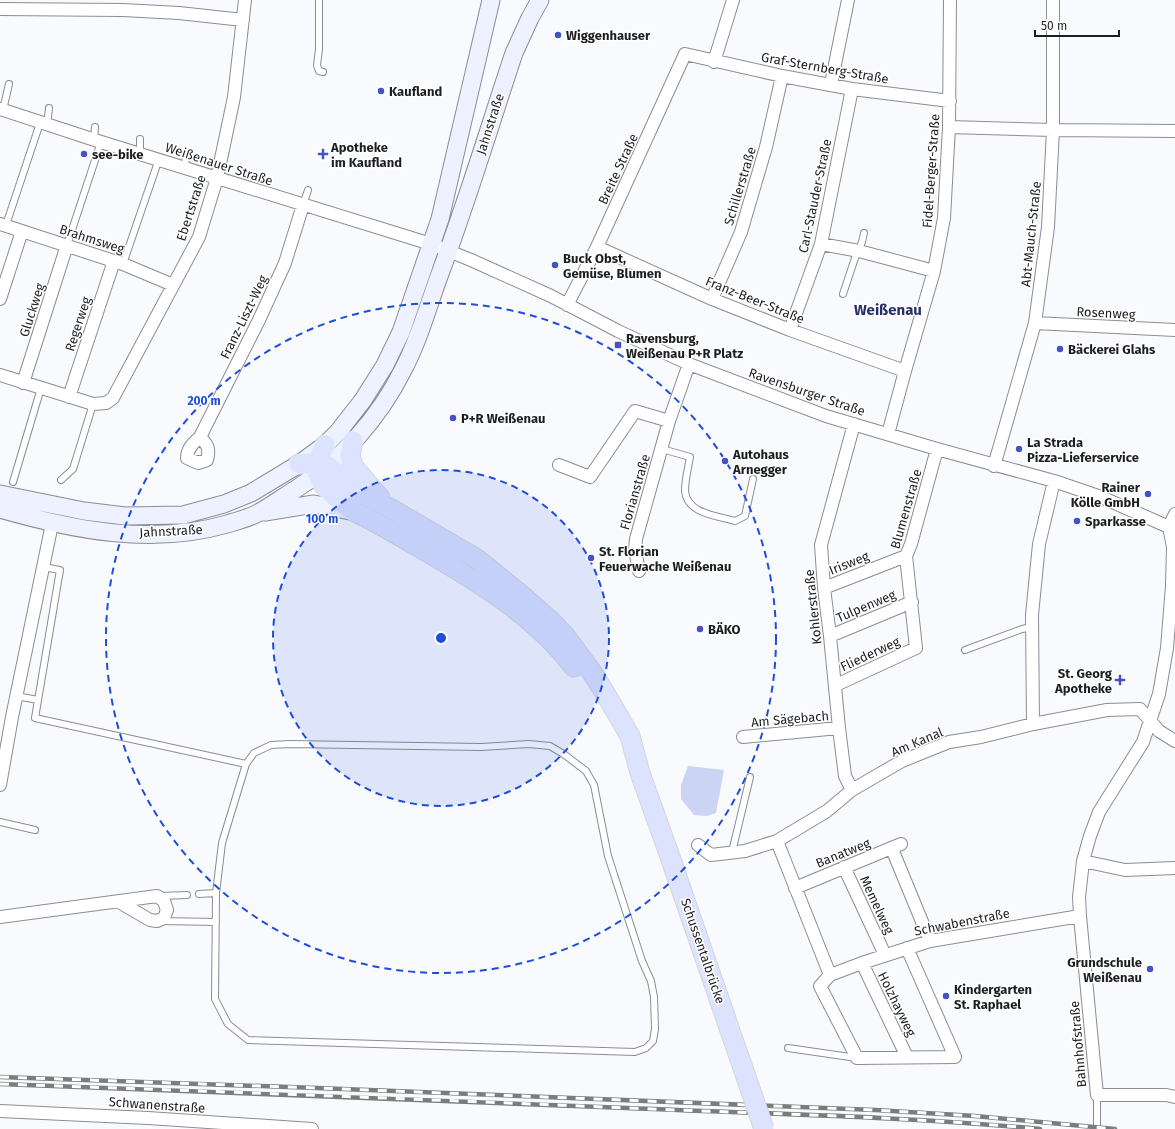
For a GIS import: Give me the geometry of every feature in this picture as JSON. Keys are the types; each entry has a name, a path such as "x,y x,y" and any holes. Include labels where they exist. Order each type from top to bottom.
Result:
{"main road":[{"name":"Jahnstraße","path":"0,494 84,511 125,516 183,515 218,506 251,493 299,464 325,445 338,432 363,400 386,365 401,332 441,214 491,0"},
{"name":"Jahnstraße","path":"0,509 52,524 121,534 163,534 210,529 257,514 321,468 353,441 378,411 403,370 416,339 448,250 514,53 540,0"},
{"path":"353,441 350,455 353,466 388,507"},
{"path":"325,445 321,468 328,490 355,512 466,574 515,609 542,632 565,655 587,683 639,769"},
{"name":"Jahnstraße","path":"299,464 321,468"},
{"path":"321,468 477,559 552,622 578,653 605,692 630,736 639,769"},
{"path":"257,514 314,504 355,512"},
{"path":"52,524 55,505"},
{"name":"Schussentalbrücke","path":"639,769 764,1129"}],"street":[{"name":"Ebertstraße","path":"93,404 106,403 113,398 199,237 217,178 234,97 245,0"},
{"path":"714,62 733,0"},
{"path":"831,84 848,0"},
{"name":"Fidel-Berger-Straße","path":"888,434 934,271 944,218 950,101 950,0"},
{"name":"Abt-Mauch-Straße","path":"994,466 1035,323 1048,227 1053,130 1053,0"},
{"path":"0,9 123,10 179,13 243,20"},
{"name":"Breite Straße","path":"568,305 597,246 685,54 697,58"},
{"name":"Graf-Sternberg-Straße","path":"697,58 852,89 950,101"},
{"name":"Schillerstraße","path":"712,299 741,232 766,147 782,76"},
{"name":"Carl-Stauder-Straße","path":"790,330 821,244 852,89"},
{"name":"Weißenauer Straße","path":"2,110 97,141 431,244"},
{"path":"949,127 1175,131"},
{"name":"Franz-Liszt-Weg","path":"200,437 259,320 285,264 303,205"},
{"name":"Brahmsweg","path":"3,224 118,262 173,285"},
{"path":"0,299 22,231"},
{"path":"431,244 448,250"},
{"path":"821,244 859,251 934,271"},
{"name":"Gluckweg","path":"23,383 67,245"},
{"name":"Franz-Beer-Straße","path":"597,246 712,299 790,330 905,371"},
{"name":"Ravensburger Straße","path":"448,250 568,305 618,331 689,364 826,416 994,466 1054,481 1101,497 1169,527"},
{"name":"Regerweg","path":"69,397 118,262"},
{"name":"Rosenweg","path":"1035,323 1175,330"},
{"name":"Florianstraße","path":"639,571 635,550 636,539 669,421 689,364"},
{"path":"0,375 93,404"},
{"path":"559,465 590,477 636,411 669,421"},
{"name":"Kohlerstraße","path":"852,790 845,776 824,588 821,545 854,424"},
{"name":"Blumenstraße","path":"916,648 906,556 911,544 937,449"},
{"path":"1033,724 1032,628 1039,544 1054,481"},
{"path":"1169,527 1175,514"},
{"path":"0,785 6,717 16,696 52,524"},
{"name":"Bahnhofstraße","path":"1097,1095 1080,916 1079,896 1083,861 1099,812 1143,742 1159,694 1169,674 1173,547 1169,527"},
{"name":"Irisweg","path":"824,588 906,556"},
{"name":"Tulpenweg","path":"830,636 912,602"},
{"name":"Fliederweg","path":"836,685 916,648"},
{"name":"Am Kanal","path":"698,846 711,855 745,851 776,841 827,811 852,790 902,761 949,742 981,737 1033,724 1107,710 1140,708 1150,721"},
{"path":"1150,721 1159,731 1173,739"},
{"name":"Am Sägebach","path":"743,737 839,728"},
{"path":"776,841 830,975 820,986 857,1058 955,1057 907,948"},
{"name":"Banatweg","path":"795,888 897,846 930,941"},
{"path":"1083,861 1125,870 1175,868"},
{"name":"Memelweg","path":"844,867 885,955"},
{"path":"0,916 157,896 164,901 167,910 164,918 157,921 150,920 119,902"},
{"name":"Schwabenstraße","path":"830,975 885,955 930,941 1080,916"},
{"name":"Holzhayweg","path":"862,963 907,1057"},
{"path":"1097,1095 1166,1095 1175,1097"},
{"name":"Schwanenstraße","path":"0,1111 148,1118 206,1126 312,1129"}],"lane":[{"path":"319,0 320,50 317,65 319,71 323,72"},
{"path":"2,110 9,84"},
{"path":"3,224 44,124 49,108"},
{"path":"67,245 97,141 95,127"},
{"path":"140,139 140,154"},
{"path":"185,168 186,154"},
{"path":"118,262 159,160"},
{"path":"303,205 308,190"},
{"path":"843,294 859,251 864,232"},
{"path":"13,482 41,388"},
{"path":"60,480 73,469 93,404"},
{"path":"662,449 690,457 685,492 692,507 698,511 735,521 745,516 753,479"},
{"path":"43,567 60,570 35,718 246,764"},
{"path":"965,650 1022,629 1032,628"},
{"path":"16,696 38,700"},
{"path":"290,744 481,747 529,744 550,746 565,755 586,771 594,785 608,856 642,961 651,980 655,1030 653,1041 646,1048 635,1052 248,1040 228,1024 215,998 216,893 222,843 246,764 254,753 271,745 290,744"},
{"path":"732,852 750,777"},
{"path":"0,822 35,830"},
{"path":"199,894 216,893"},
{"path":"157,896 187,895"},
{"path":"157,921 216,922"},
{"path":"788,1048 857,1058"},
{"name":"Bahnhofstraße","path":"1097,1095 1097,1129"}],"shaded area":[{"path":"432,261 435,261 435,267 395,375 344,444 342,440 374,400 398,360 414,318"},
{"path":"688,766 724,770 716,813 707,816 694,815 681,799 681,785"}],"railway":[{"path":"0,1077 875,1110 975,1116 1115,1129"},
{"path":"0,1084 834,1116 937,1121 1040,1129"}],"place":[{"name":"Wiggenhauser","path":"558,35"},
{"name":"Kaufland","path":"381,91"},
{"name":"see-bike","path":"84,154"},
{"name":"Apotheke im Kaufland","path":"323,154"},
{"name":"Buck Obst, Gemüse, Blumen","path":"555,265"},
{"name":"Ravensburg, Weißenau P+R Platz","path":"618,345"},
{"name":"Bäckerei Glahs","path":"1060,349"},
{"name":"P+R Weißenau","path":"453,418"},
{"name":"La Strada Pizza-Lieferservice","path":"1019,449"},
{"name":"Autohaus Arnegger","path":"725,461"},
{"name":"Rainer Kölle GmbH","path":"1148,494"},
{"name":"Sparkasse","path":"1077,521"},
{"name":"St. Florian Feuerwache Weißenau","path":"591,558"},
{"name":"BÄKO","path":"700,629"},
{"name":"St. Georg Apotheke","path":"1120,680"},
{"name":"Grundschule Weißenau","path":"1150,969"},
{"name":"Kindergarten St. Raphael","path":"946,996"}],"district":[{"name":"Weißenau","path":"888,310"}]}
